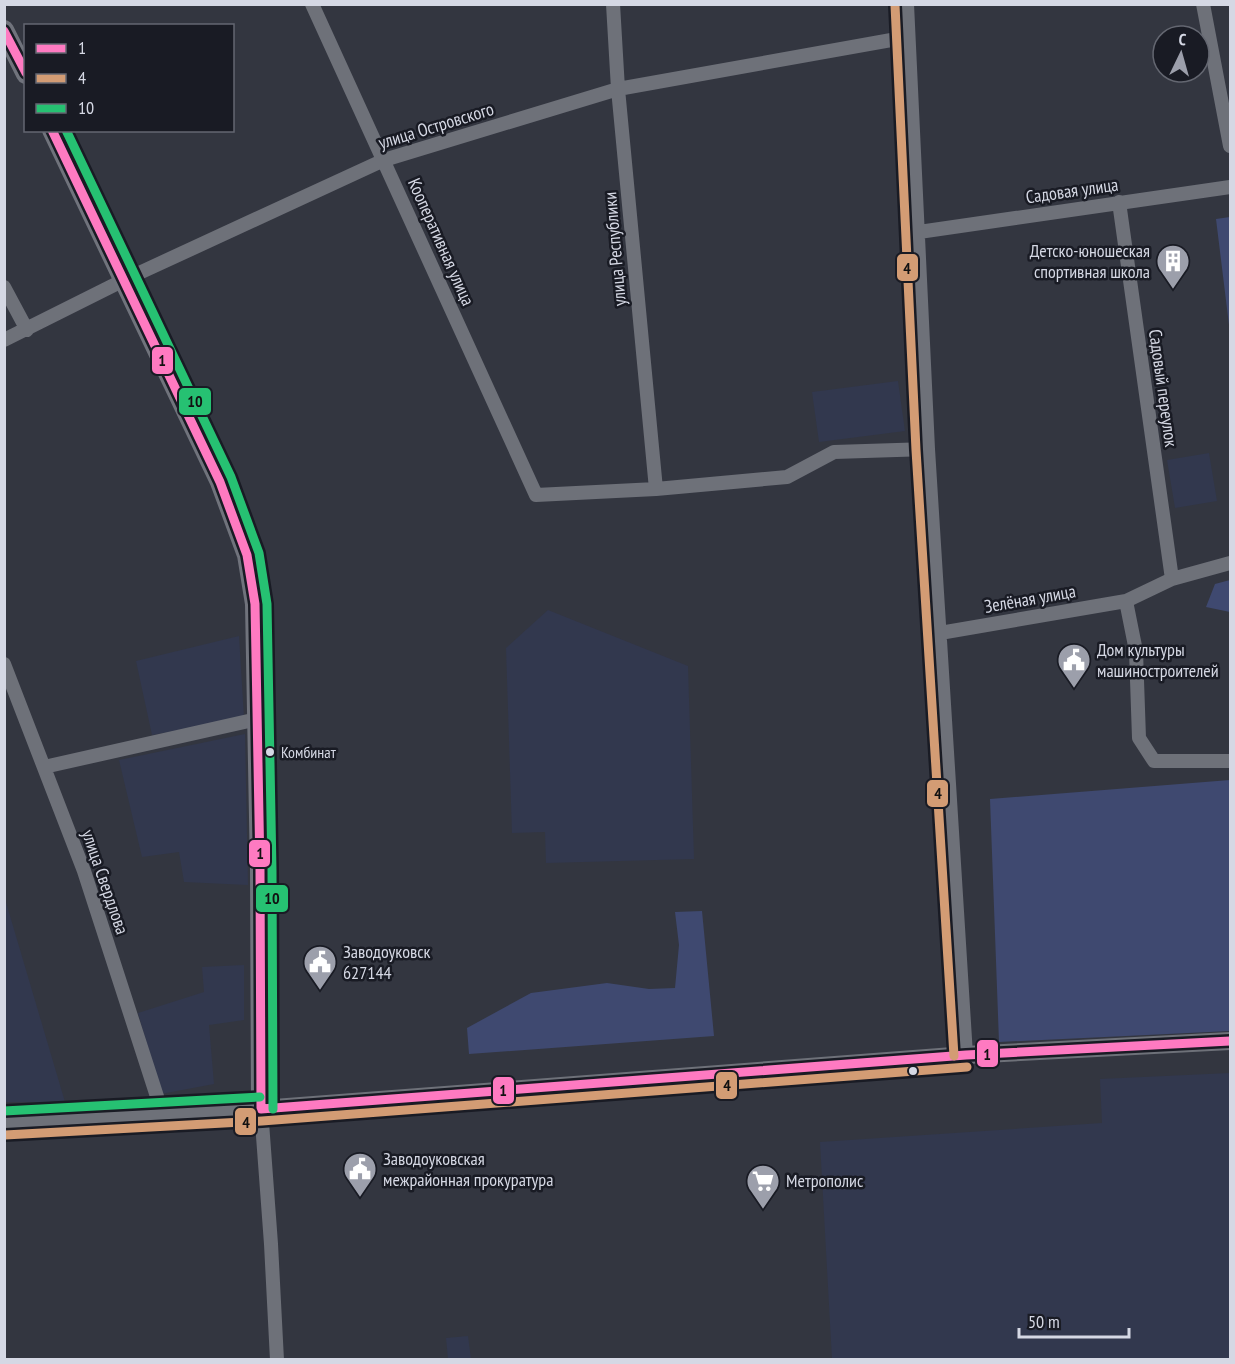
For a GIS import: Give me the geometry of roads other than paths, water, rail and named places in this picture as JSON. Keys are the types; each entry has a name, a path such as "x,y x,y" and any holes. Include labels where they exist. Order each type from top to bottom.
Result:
{"main road":[{"path":"4,30 24,70"},
{"path":"53,132 220,482 247,555 255,604 261,882 261,1109"}],"street":[{"name":"Кооперативная улица","path":"312,4 536,495 656,489"},
{"name":"улица Республики","path":"613,4 618,89 656,489"},
{"path":"907,4 928,449 966,1055"},
{"path":"1203,4 1230,146"},
{"name":"улица Островского","path":"4,340 124,280 384,160 618,89 908,37"},
{"name":"Садовая улица","path":"919,232 1230,187"},
{"name":"Садовый переулок","path":"1119,202 1172,579"},
{"path":"4,287 27,330"},
{"path":"656,489 787,477 834,452 928,449"},
{"name":"Зелёная улица","path":"940,633 1126,601 1172,579 1230,563"},
{"path":"1126,601 1136,651 1139,738 1154,762 1230,761"},
{"name":"улица Свердлова","path":"4,664 84,871 163,1115"},
{"path":"44,767 257,719"},
{"path":"4,1123 261,1109 966,1055 1230,1041"},
{"path":"261,1109 272,1244 277,1359"}],"place":[{"name":"Детско-юношеская спортивная школа","path":"1173,290"},
{"name":"Дом культуры машиностроителей","path":"1074,689"},
{"name":"Комбинат","path":"270,752"},
{"name":"Заводоуковск 627144","path":"320,991"},
{"name":"Заводоуковская межрайонная прокуратура","path":"360,1198"},
{"name":"Метрополис","path":"763,1210"}]}
